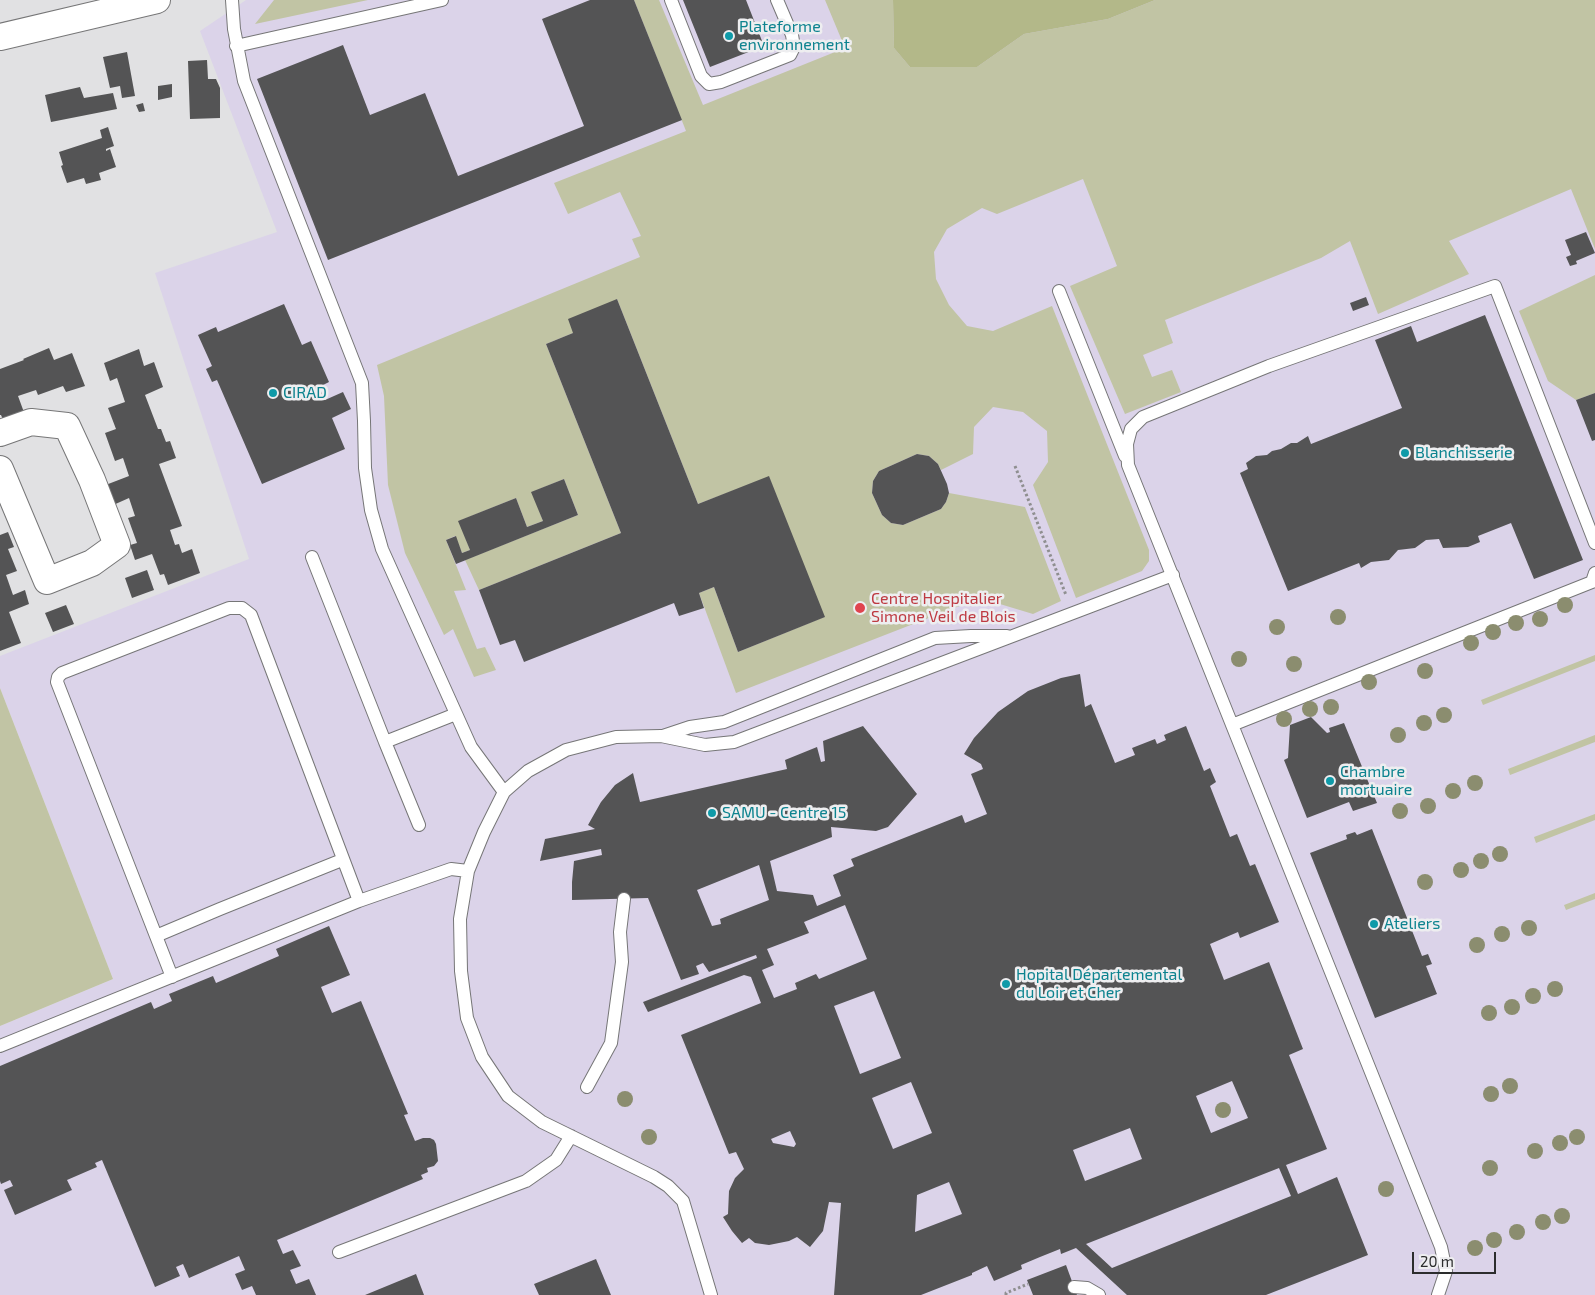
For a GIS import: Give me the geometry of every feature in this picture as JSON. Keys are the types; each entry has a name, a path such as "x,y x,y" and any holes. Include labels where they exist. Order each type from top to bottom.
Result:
{"street":[{"path":"0,37 157,0"},
{"path":"0,433 31,422 67,426 92,480 117,545 92,563 47,581 0,469"}],"lane":[{"path":"232,0 236,46 244,81 362,384 364,468 371,510 382,549 471,747 504,792"},
{"path":"236,46 442,0"},
{"path":"671,0 701,76 710,84 721,82 790,55 794,47 792,34 777,0"},
{"path":"1128,465 1127,444 1131,430 1143,417 1269,366 1496,286 1595,543"},
{"path":"1059,291 1441,1247 1446,1271 1438,1295"},
{"path":"312,557 419,825"},
{"path":"1232,725 1592,582 1595,573"},
{"path":"710,1295 683,1201 668,1186 654,1177 542,1122 508,1096 482,1057 467,1018 461,971 460,919 468,871 484,832 504,792 528,771 566,750 616,737 661,736 705,745 734,742 1172,576"},
{"path":"172,977 57,682 58,677 62,673 229,608 242,608 251,615 359,901"},
{"path":"661,736 690,727 724,722 935,638 1015,636"},
{"path":"385,742 456,714"},
{"path":"156,936 342,860"},
{"path":"0,1046 359,901 451,868 468,871"},
{"path":"587,1087 611,1043 622,962 620,932 624,899"},
{"path":"339,1252 526,1181 556,1160 571,1136"},
{"path":"1074,1287 1087,1288 1099,1295"}],"path":[{"path":"1014,466 1074,613"},
{"path":"1006,1295 1006,1293 1028,1284"}],"shaded area":[{"name":"Centre Hospitalier Simone Veil de Blois","path":"246,0 1595,0 1595,1295 0,1295 0,1026 113,979 0,688 0,656 249,559 155,273 277,232 200,31"}],"green space":[{"path":"274,0 368,0 255,24"},
{"path":"634,0 659,0 703,105 845,48 825,0 893,0 894,48 910,67 977,67 1024,34 1108,19 1155,0 1595,0 1595,249 1571,189 1449,241 1469,274 1378,314 1350,241 1321,258 1165,320 1173,343 1143,355 1152,377 1172,370 1181,392 1125,414 1070,286 1117,266 1083,179 997,214 982,208 947,229 934,252 936,279 949,305 967,326 993,331 1052,306 1149,550 1149,561 1142,571 1076,598 1033,485 1048,462 1047,431 1023,412 993,407 974,427 973,454 941,470 938,464 929,456 917,454 879,471 873,481 872,493 882,515 891,523 903,525 941,509 949,493 1025,507 1061,601 1033,614 980,598 736,693 699,593 714,587 738,652 824,617 769,477 698,504 617,299 573,333 546,344 621,533 479,590 465,560 578,515 564,479 532,492 543,521 527,527 516,498 459,521 470,550 462,553 455,536 446,540 466,590 454,591 477,649 485,647 496,670 474,677 453,629 444,635 405,553 388,485 384,396 377,365 640,257 632,239 641,236 620,192 568,214 554,183 686,131"},
{"path":"893,0 1155,0 1108,19 1024,34 977,67 910,67 894,48"},
{"path":"1595,275 1595,393 1576,400 1548,381 1519,311"},
{"path":"1595,655 1595,661 1483,705 1481,700"},
{"path":"0,688 113,979 0,1026"},
{"path":"1595,735 1595,742 1510,775 1508,769"},
{"path":"1595,814 1595,820 1536,843 1534,837"},
{"path":"1595,893 1595,899 1566,910 1564,905"}],"building":[{"path":"590,0 634,0 682,120 328,260 257,79 343,45 370,115 425,93 458,176 584,126 542,19"},
{"name":"Plateforme environnement","path":"683,0 746,0 764,46 710,67"},
{"path":"127,52 135,96 122,98 120,86 110,88 103,57"},
{"path":"207,60 208,79 216,79 220,88 220,118 190,119 188,61"},
{"path":"172,84 172,97 158,100 158,86"},
{"path":"80,87 84,98 113,93 117,109 51,122 45,95"},
{"path":"143,103 145,111 139,112 136,105"},
{"path":"108,127 114,146 106,149 106,151 110,149 116,167 99,173 101,180 86,184 84,178 67,183 61,166 63,165 59,152 102,138 100,130"},
{"path":"1586,232 1595,253 1576,261 1577,264 1570,266 1566,257 1571,255 1565,240"},
{"path":"1366,297 1369,305 1353,311 1350,303"},
{"path":"617,299 698,504 769,476 825,617 738,652 714,587 699,593 704,608 679,616 674,603 524,662 515,640 500,645 479,590 621,533 546,344 573,333 568,319"},
{"name":"CIRAD","path":"284,304 302,345 311,341 329,382 319,387 325,400 343,392 351,409 332,418 345,449 262,484 217,380 212,382 206,369 212,366 198,335 216,327 218,332"},
{"name":"Blanchisserie","path":"1485,315 1583,560 1534,579 1511,523 1478,536 1480,542 1468,547 1443,548 1439,539 1426,540 1415,548 1398,550 1389,560 1371,562 1361,568 1359,563 1288,591 1240,473 1248,469 1246,463 1256,456 1267,455 1291,443 1297,443 1308,436 1311,444 1402,408 1375,340 1411,326 1417,342"},
{"path":"49,348 54,360 72,353 85,386 66,392 63,386 38,395 36,390 18,396 25,415 4,422 0,415 0,369"},
{"path":"139,349 144,366 154,362 163,387 145,395 158,429 161,429 166,442 170,441 176,458 159,464 182,526 170,530 175,545 179,544 182,553 192,549 200,573 168,585 164,574 160,575 152,554 135,560 130,545 137,543 128,518 135,516 129,498 111,506 103,486 129,476 123,458 115,461 105,433 116,429 108,408 125,402 117,378 110,381 104,363"},
{"path":"1595,393 1595,440 1592,441 1576,400"},
{"path":"917,454 929,456 938,464 949,493 946,502 941,509 903,525 891,523 882,515 872,493 873,481 879,471"},
{"path":"564,479 578,515 456,564 446,540 456,536 462,553 470,550 458,521 516,498 527,527 543,521 531,492"},
{"path":"8,532 14,547 8,549 17,571 6,575 13,595 25,590 29,604 9,612 21,643 0,651 0,535"},
{"path":"147,570 154,590 132,598 125,578"},
{"path":"66,605 74,624 53,632 45,613"},
{"name":"Hopital Départemental du Loir et Cher","path":"1080,674 1085,707 1091,704 1115,763 1135,755 1132,748 1155,739 1157,744 1166,740 1164,735 1186,726 1204,771 1210,768 1216,782 1210,786 1230,837 1237,834 1250,866 1255,864 1279,922 1240,938 1238,932 1210,944 1224,980 1269,962 1303,1049 1289,1055 1327,1149 1286,1165 1298,1194 1337,1177 1368,1255 1266,1295 1127,1295 1076,1248 1061,1254 1060,1249 1040,1257 1021,1265 1022,1269 994,1281 987,1266 972,1273 972,1275 921,1295 834,1295 841,1203 829,1202 823,1231 810,1247 797,1237 789,1241 769,1245 755,1243 749,1238 742,1243 723,1217 728,1214 729,1191 735,1178 744,1169 736,1152 729,1154 681,1035 761,1003 751,977 744,975 648,1012 643,1002 757,958 756,955 709,972 703,963 696,966 699,974 681,980 648,898 572,900 574,861 602,855 601,849 540,861 545,839 595,829 588,825 601,802 615,785 633,773 640,802 787,769 785,760 817,747 821,762 825,761 823,741 863,726 917,794 888,827 876,831 831,827 832,837 770,861 777,891 813,895 817,906 841,896 833,875 854,866 851,859 962,815 965,823 987,814 971,774 983,769 981,764 964,754 974,738 998,712 1028,691 1061,678","holes":["759,865 769,900 720,919 721,924 712,926 697,890","845,905 867,959 819,979 816,974 795,983 797,989 774,998 762,970 774,965 767,949 809,933 804,922","874,991 901,1058 860,1074 834,1006","1232,1081 1248,1118 1211,1133 1196,1096","911,1082 932,1133 893,1149 872,1098","1130,1128 1142,1159 1085,1181 1073,1150","790,1131 796,1144 794,1147 773,1143 771,1139","1279,1168 1291,1196 1112,1268 1086,1244","949,1182 962,1214 915,1232 917,1195"]},
{"name":"Chambre mortuaire","path":"1311,717 1327,733 1330,732 1329,728 1344,723 1377,803 1353,811 1349,802 1307,818 1284,760 1288,758 1290,725"},
{"name":"Ateliers","path":"1372,829 1422,956 1428,954 1432,964 1426,966 1437,994 1375,1018 1310,853 1347,839 1346,835 1355,832 1357,835"},
{"path":"329,926 350,975 321,987 332,1013 361,1001 408,1114 404,1115 415,1141 423,1138 434,1140 438,1161 434,1166 427,1168 428,1172 421,1175 423,1179 277,1240 283,1254 293,1250 301,1266 290,1270 296,1284 309,1279 316,1295 256,1295 252,1286 242,1290 235,1274 245,1270 239,1256 189,1278 183,1264 176,1267 180,1276 155,1287 102,1160 95,1163 97,1167 67,1180 72,1190 15,1215 4,1190 13,1186 10,1180 1,1184 0,1181 0,1066 151,1002 154,1009 172,1001 169,994 213,976 216,983 279,956 276,949"},
{"path":"596,1259 611,1295 539,1295 534,1284"},
{"path":"1066,1265 1077,1295 1033,1295 1027,1280"},
{"path":"416,1274 424,1295 365,1295"}],"place":[{"name":"Plateforme environnement","path":"729,36"},
{"name":"CIRAD","path":"273,393"},
{"name":"Blanchisserie","path":"1405,453"},
{"name":"Centre Hospitalier Simone Veil de Blois","path":"860,608"},
{"name":"Chambre mortuaire","path":"1330,781"},
{"name":"SAMU - Centre 15","path":"712,813"},
{"name":"Ateliers","path":"1374,924"},
{"name":"Hopital Départemental du Loir et Cher","path":"1006,984"}]}
